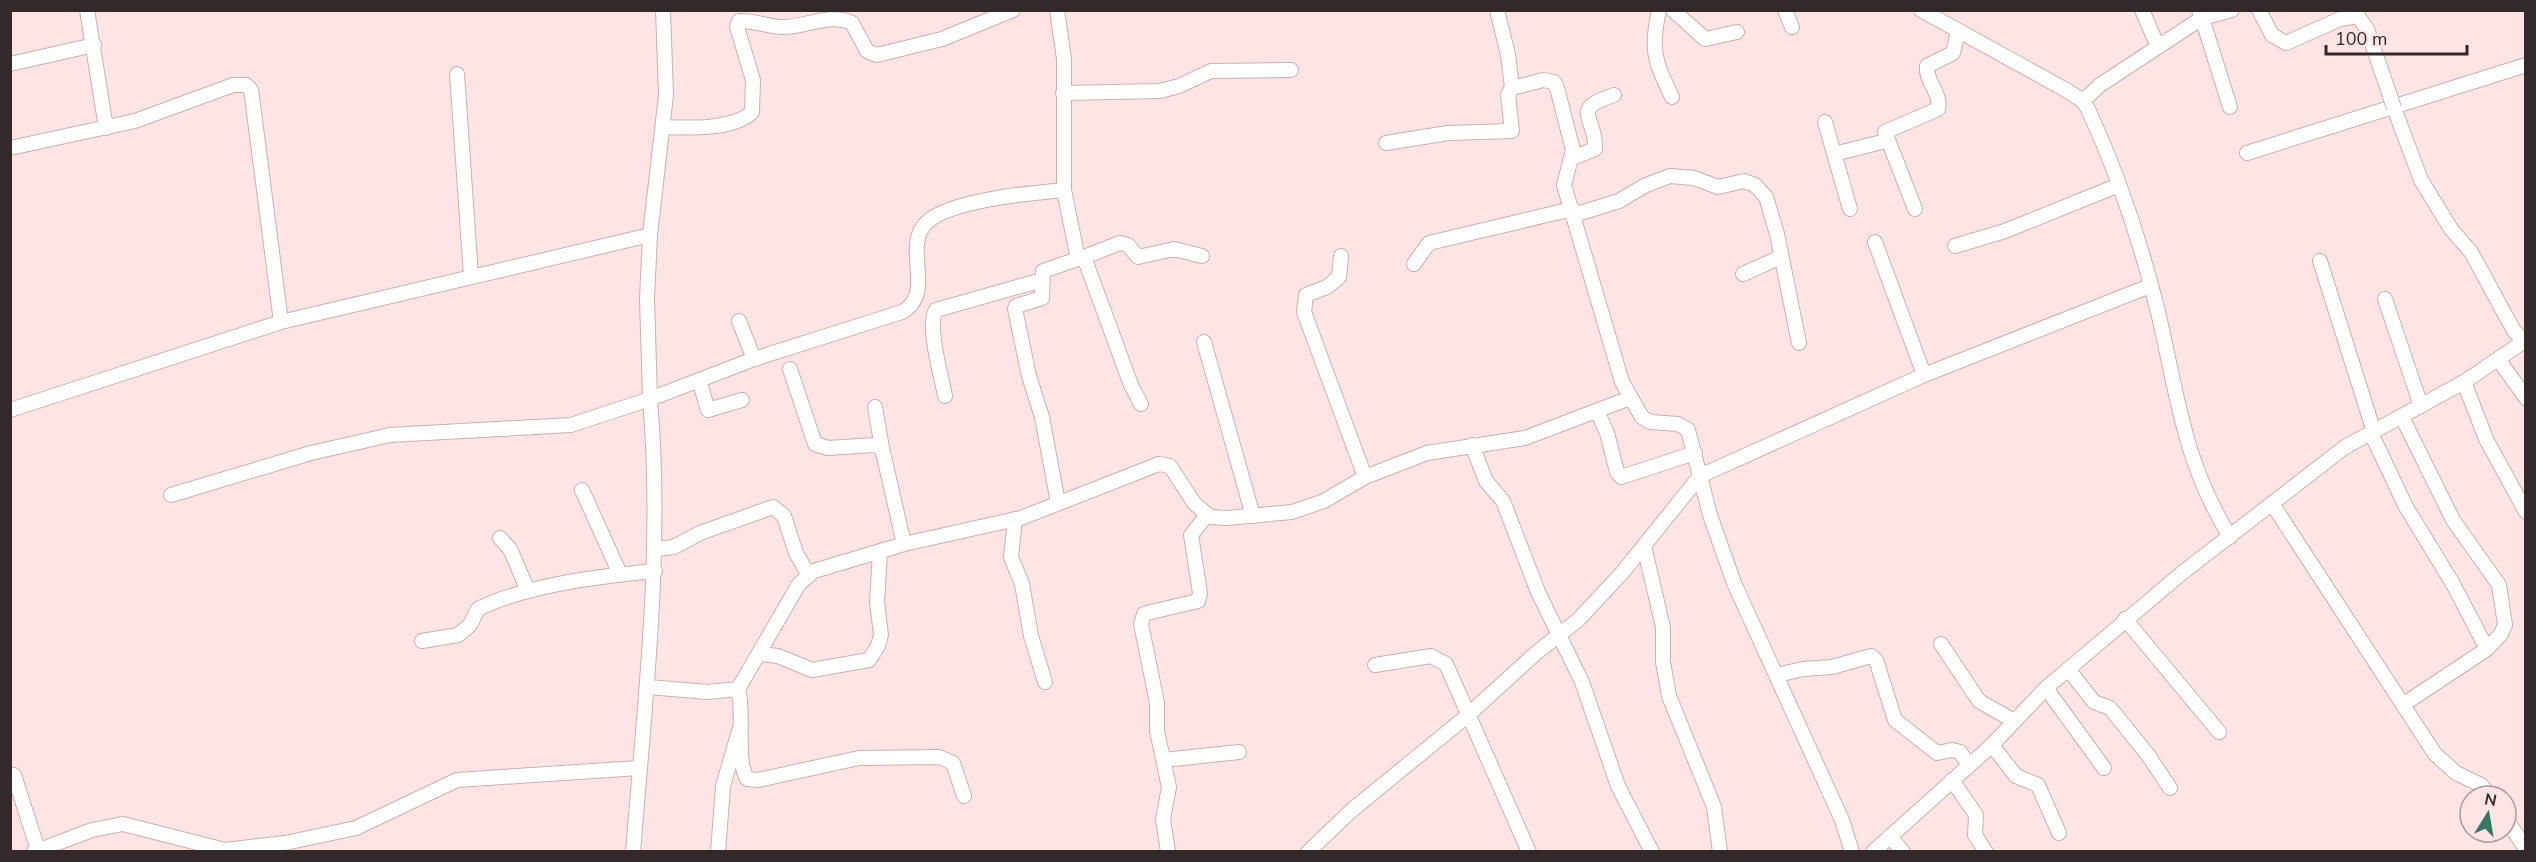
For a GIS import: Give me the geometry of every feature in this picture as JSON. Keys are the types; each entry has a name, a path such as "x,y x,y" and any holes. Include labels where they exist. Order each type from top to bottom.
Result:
{"street":[{"path":"87,10 106,128"},
{"path":"633,852 648,687 656,549 655,463 647,320 650,235 666,95 663,10"},
{"path":"663,128 706,127 747,117 752,112 753,80 737,27 740,21 781,27 832,20 848,21 852,23 867,51 877,55 942,39 1013,10"},
{"path":"1058,10 1063,37 1064,190 1081,258 1131,385 1141,404"},
{"path":"1386,143 1448,133 1512,131 1508,95 1512,88 1497,10"},
{"path":"1659,10 1653,46 1658,67 1672,97"},
{"path":"1673,10 1705,39 1737,32"},
{"path":"1785,10 1792,27"},
{"path":"1921,10 1957,35 2086,105 2120,185 2150,286 2187,445 2213,508 2230,537"},
{"path":"2142,10 2158,47"},
{"path":"2086,105 2100,85 2158,47 2200,14 2232,10"},
{"path":"1873,852 1968,764 1992,745 2046,688 2125,619 2337,453 2464,382 2524,341 2514,331 2471,252 2451,229 2421,180 2367,29 2358,16 2340,20 2286,43 2276,40 2259,10"},
{"path":"2200,14 2230,107"},
{"path":"1915,209 1886,141 1887,129 1938,109 1939,100 1927,72 1927,66 1953,53 1957,35"},
{"path":"10,64 94,45"},
{"path":"2247,153 2526,65"},
{"path":"1063,93 1160,91 1179,86 1210,71 1291,70"},
{"path":"457,74 471,276"},
{"path":"1512,88 1544,80 1554,82 1569,128 1572,158 1564,185 1622,382 1641,417 1650,422 1678,424 1688,430 1724,558 1742,605 1777,675 1842,820 1852,852"},
{"path":"10,148 106,128 152,115 240,83 249,87 281,322"},
{"path":"1572,158 1595,149 1588,116 1589,108 1594,102 1614,95"},
{"path":"1825,122 1850,209"},
{"path":"1834,154 1886,141"},
{"path":"1414,264 1429,243 1619,201 1646,185 1670,176 1694,178 1718,187 1749,182 1762,190 1766,198 1799,343"},
{"path":"1954,246 2005,231 2120,185"},
{"path":"171,495 311,453 390,435 571,425 650,399 754,359 833,336 911,307 917,296 918,238 926,223 936,216 990,199 1064,190"},
{"path":"10,410 281,322 650,235"},
{"path":"1875,242 1924,375"},
{"path":"1058,503 1042,417 1029,376 1016,306 1041,299 1043,272 1120,243 1128,245 1138,257 1174,249 1202,256"},
{"path":"1341,256 1339,277 1327,288 1306,295 1304,312 1365,477"},
{"path":"1743,274 1781,257"},
{"path":"2320,261 2373,433 2405,505 2453,584 2487,649"},
{"path":"945,396 933,334 932,319 936,310 1042,280"},
{"path":"1308,852 1352,810 1467,716 1598,601 1700,476 1924,375 2150,286"},
{"path":"2385,299 2421,406"},
{"path":"739,321 754,359"},
{"path":"1204,342 1253,516"},
{"path":"2500,358 2526,398"},
{"path":"790,369 815,444 828,448 875,446 882,448"},
{"path":"699,380 708,410 741,400"},
{"path":"2464,382 2487,439 2526,512"},
{"path":"718,852 723,786 739,731 742,708 738,688 799,584 808,574 904,544 1015,519 1164,463 1170,466 1182,487 1207,515 1217,518 1253,516 1312,507 1365,477 1427,453 1525,438 1630,398"},
{"path":"875,407 904,544"},
{"path":"1597,411 1607,433 1617,472 1621,477 1695,453"},
{"path":"2402,417 2453,520 2499,585 2505,625 2501,634 2487,649 2404,704"},
{"path":"1472,445 1485,481 1503,501 1538,592 1582,682 1618,786 1652,852"},
{"path":"582,490 620,574"},
{"path":"2272,505 2435,754 2456,773 2479,784"},
{"path":"656,549 674,546 700,533 773,507 784,516 796,553 808,574"},
{"path":"1168,852 1163,819 1169,787 1157,731 1156,703 1141,624 1144,614 1198,601 1200,593 1191,535 1207,515"},
{"path":"1015,519 1011,557 1022,584 1031,636 1045,682"},
{"path":"500,538 510,549 528,591"},
{"path":"1644,546 1663,627 1663,662 1669,696 1714,807 1720,852"},
{"path":"759,654 778,656 812,670 869,660 878,646 881,635 877,602 880,552"},
{"path":"422,641 458,635 470,625 478,609 528,591 620,574 655,571"},
{"path":"2125,619 2219,732"},
{"path":"1941,644 1979,701 2014,721"},
{"path":"1375,665 1431,656 1439,658 1446,664 1528,852"},
{"path":"1777,675 1803,669 1832,667 1871,656 1876,660 1892,714 1900,726 1937,753 1952,750 1960,752 1968,764"},
{"path":"2068,669 2094,702 2110,708 2148,755 2170,788"},
{"path":"648,687 708,692 738,688"},
{"path":"2046,688 2104,768"},
{"path":"739,731 747,779 758,780 859,759 939,757 953,763 964,796"},
{"path":"1992,745 2016,776 2038,785 2058,833"},
{"path":"1164,760 1239,752"},
{"path":"14,775 36,851 92,830 123,824 225,850 285,843 356,828 457,780 639,768"},
{"path":"1952,780 1976,815 1975,835 1986,852"},
{"path":"1890,836 1903,852"}]}
